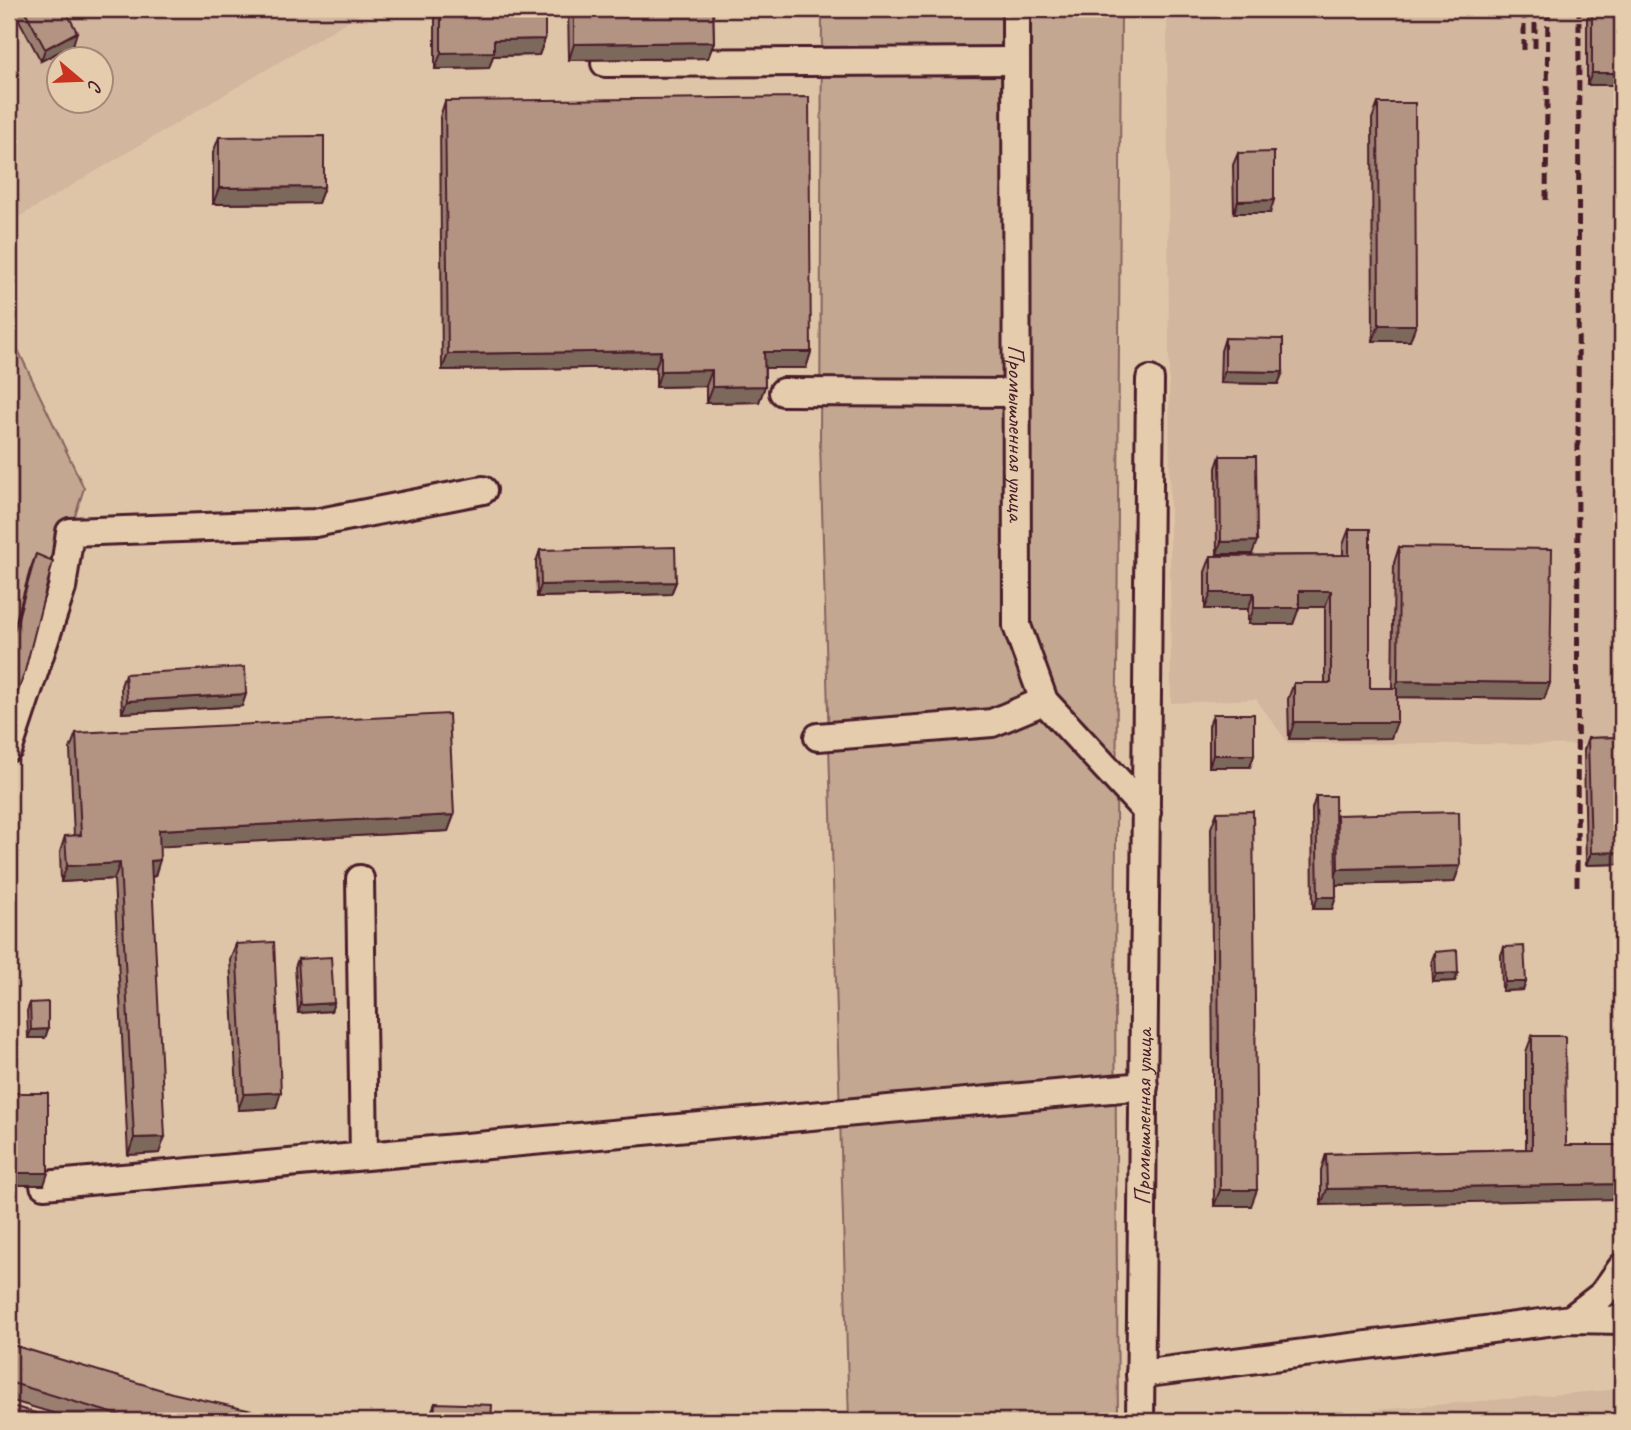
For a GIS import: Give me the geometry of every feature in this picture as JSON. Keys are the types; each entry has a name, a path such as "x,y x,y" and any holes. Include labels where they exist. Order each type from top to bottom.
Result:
{"street":[{"name":"Промышленная улица","path":"1016,9 1017,626 1044,701 1147,812"},
{"path":"605,63 1016,61"},
{"name":"Промышленная улица","path":"1140,1421 1150,380"},
{"path":"783,391 1017,393"},
{"path":"9,748 62,588 70,532 315,523 483,490"},
{"path":"818,737 992,723 1044,701"},
{"path":"360,879 364,1156"},
{"path":"44,1185 1144,1086"},
{"path":"1572,1319 1602,1295 1622,1266"},
{"path":"1140,1374 1572,1319 1622,1320"}],"shaded area":[{"path":"9,9 368,9 9,223"},
{"path":"822,9 1121,9 1115,1004 1118,1421 849,1421 820,441"},
{"path":"1167,9 1622,9 1622,728 1603,745 1288,743 1256,699 1171,703"},
{"path":"9,331 84,488 9,720"},
{"path":"1622,1389 1622,1421 1248,1421"}],"building":[{"path":"24,9 65,9 77,32 46,46 45,49"},
{"path":"441,9 545,9 545,39 494,40 494,52 441,53"},
{"path":"574,9 713,9 714,42 574,44"},
{"path":"1592,9 1622,9 1622,73 1592,73"},
{"path":"809,97 811,352 764,352 765,386 712,387 712,370 661,371 661,351 448,354 445,101"},
{"path":"1378,103 1415,103 1416,325 1379,325"},
{"path":"324,136 324,187 219,188 219,137"},
{"path":"1274,152 1274,200 1238,201 1238,153"},
{"path":"1225,338 1283,339 1283,372 1225,371"},
{"path":"1220,456 1256,456 1257,541 1221,542"},
{"path":"1349,529 1370,529 1370,688 1397,688 1397,722 1294,722 1294,683 1331,683 1331,591 1299,591 1299,608 1254,608 1254,593 1211,593 1211,556 1349,555"},
{"path":"675,547 676,582 541,585 540,550"},
{"path":"1399,547 1552,549 1550,683 1398,681"},
{"path":"36,554 53,561 25,671 9,719 9,650"},
{"path":"245,667 246,694 127,701 125,674"},
{"path":"449,714 454,815 159,830 160,860 151,861 165,1137 134,1138 120,863 67,866 65,836 81,835 76,733"},
{"path":"1213,714 1254,714 1254,755 1213,755"},
{"path":"1622,737 1622,852 1591,853 1588,738"},
{"path":"1316,796 1335,796 1336,897 1318,897"},
{"path":"1253,811 1257,1190 1220,1190 1217,812"},
{"path":"1459,812 1460,866 1338,869 1337,815"},
{"path":"274,942 281,1092 244,1094 236,944"},
{"path":"1524,946 1526,982 1505,982 1504,947"},
{"path":"1457,950 1458,973 1436,974 1435,952"},
{"path":"331,957 334,1003 301,1005 298,959"},
{"path":"48,1002 48,1029 31,1030 30,1003"},
{"path":"1532,1036 1565,1036 1566,1145 1622,1145 1622,1184 1327,1189 1326,1154 1532,1149"},
{"path":"14,1093 48,1093 48,1173 15,1173"},
{"path":"9,1344 172,1393 257,1412 256,1421 138,1421 9,1382"},
{"path":"435,1403 492,1405 491,1421 434,1421"},
{"path":"9,1405 62,1421 9,1421"}],"railway":[{"path":"1524,9 1524,50"},
{"path":"1535,9 1535,48"},
{"path":"1546,200 1548,9"},
{"path":"1577,886 1579,9"}]}
